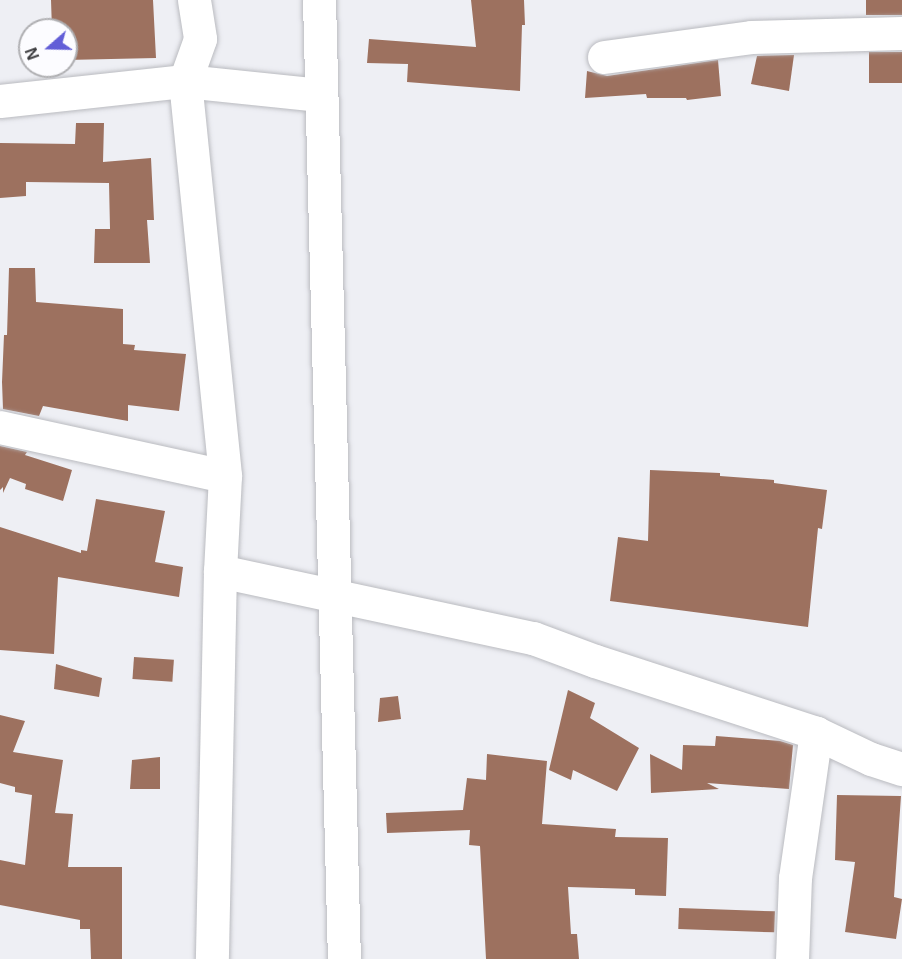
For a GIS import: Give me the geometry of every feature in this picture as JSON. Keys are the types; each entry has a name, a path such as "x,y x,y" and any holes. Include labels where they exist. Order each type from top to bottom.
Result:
{"street":[{"path":"194,0 200,39 185,81 225,476 220,572 212,959"},
{"path":"319,0 344,959"},
{"path":"604,57 751,37 902,33"},
{"path":"0,101 185,81 320,95"},
{"path":"0,427 225,476"},
{"path":"220,572 533,638 595,661 816,733 871,759 902,769"},
{"path":"792,959 795,878 816,733"}],"building":[{"path":"51,0 153,0 156,58 78,60 78,18 52,18"},
{"path":"471,0 524,0 525,25 522,25 520,91 407,82 408,64 367,63 369,39 476,47"},
{"path":"866,0 902,0 902,15 866,15"},
{"path":"869,52 902,52 902,83 869,83"},
{"path":"794,55 789,91 751,84 757,56"},
{"path":"718,60 721,96 687,100 686,98 647,98 646,94 585,98 587,71 607,76"},
{"path":"76,123 104,123 103,162 151,158 154,220 147,220 150,263 94,263 95,229 110,229 109,183 26,182 26,196 0,198 0,143 75,144"},
{"path":"9,268 35,268 36,302 123,309 123,344 135,345 134,350 186,354 179,411 128,405 128,421 43,406 39,416 3,409 4,335 7,335"},
{"path":"0,446 27,452 25,455 72,470 63,501 25,489 26,484 10,478 3,493 3,487 0,490"},
{"path":"650,470 720,473 720,476 774,480 774,483 827,490 822,529 818,528 808,627 610,601 618,537 648,541"},
{"path":"96,499 165,511 155,562 183,567 179,597 58,577 54,654 0,650 0,527 81,553 81,550 87,551"},
{"path":"134,657 174,660 172,682 132,679"},
{"path":"56,664 102,678 99,697 54,689"},
{"path":"568,690 595,703 590,718 639,748 617,791 573,770 571,780 549,770"},
{"path":"398,696 401,719 378,722 380,698"},
{"path":"0,715 25,721 13,752 63,760 55,813 73,814 68,867 122,867 122,959 91,959 90,929 80,929 80,920 0,905 0,860 25,865 32,795 15,792 15,787 0,783"},
{"path":"716,736 780,741 793,745 789,789 707,783 719,789 651,793 650,754 682,770 683,745 715,746"},
{"path":"487,754 547,761 542,824 616,829 615,837 668,838 666,896 635,895 635,889 568,887 571,934 577,934 579,959 486,959 480,846 469,845 470,830 387,833 386,813 463,810 467,778 486,780"},
{"path":"160,757 160,789 130,789 132,760"},
{"path":"837,795 901,796 894,897 902,899 896,939 845,932 855,862 835,860"},
{"path":"679,908 775,911 774,932 678,929"}]}
